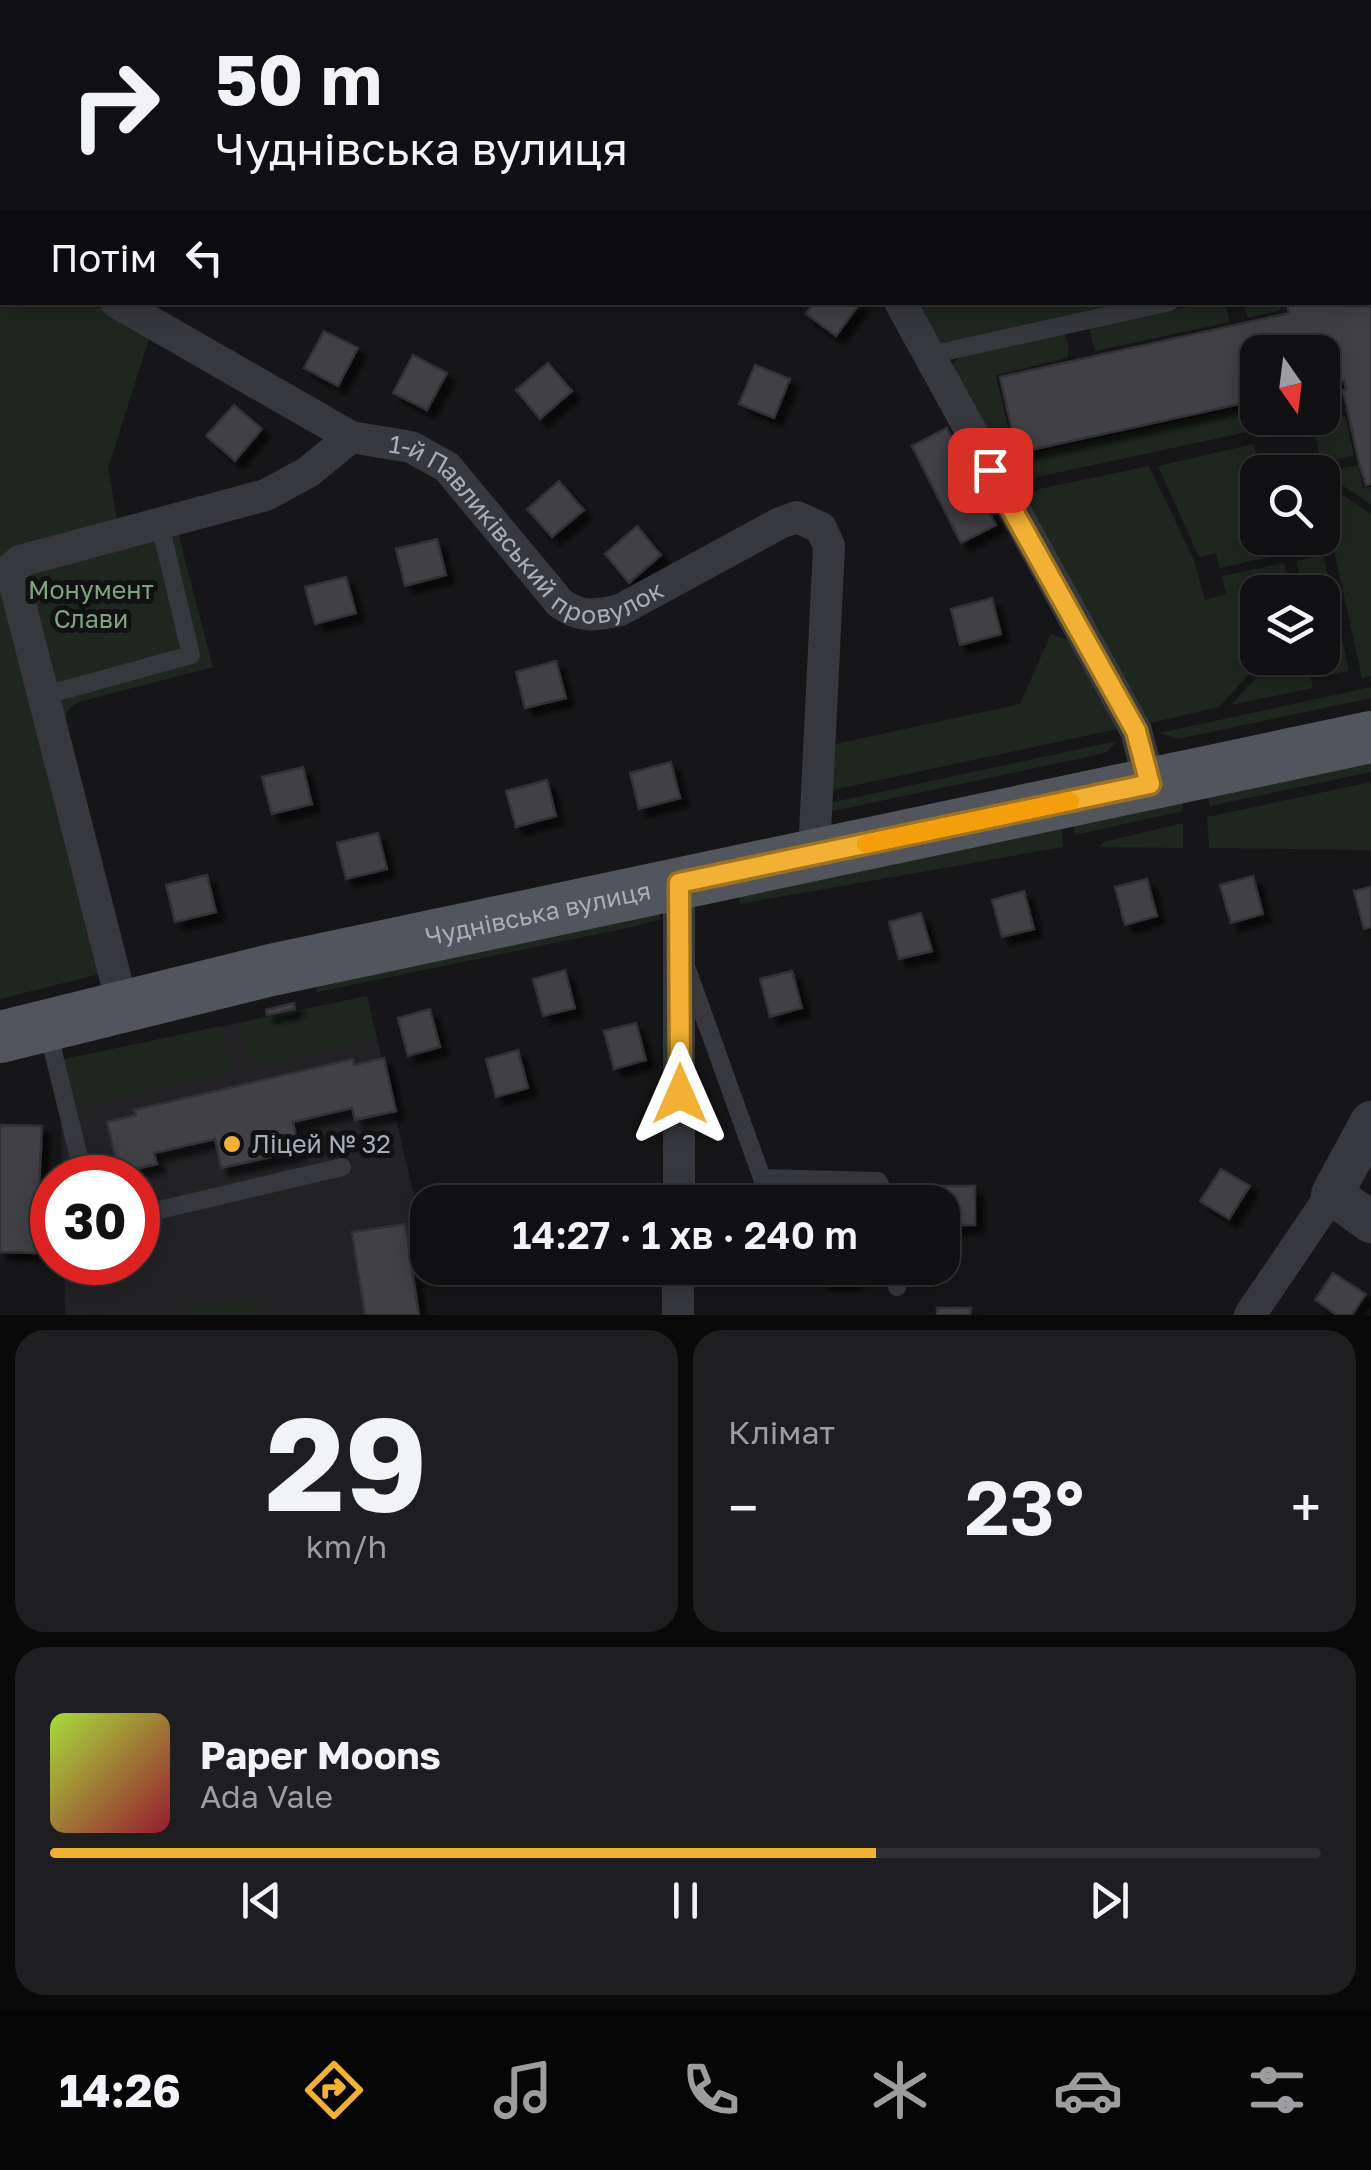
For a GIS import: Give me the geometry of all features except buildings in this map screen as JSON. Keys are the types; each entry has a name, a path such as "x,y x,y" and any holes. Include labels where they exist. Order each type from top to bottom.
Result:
{"main road":[{"name":"Чуднівська вулиця","path":"15,1027 679,883 1148,775 1371,718"},
{"name":"Чуднівська вулиця","path":"15,1027 118,988 246,957 815,834 1371,737"}],"street":[{"name":"1-й Павликівський провулок","path":"121,305 351,437 411,448 430,456 446,468 560,603 573,613 593,616 620,610 780,522 796,518 821,528 829,546 815,834"},
{"path":"902,305 1136,731 1148,775"},
{"path":"118,988 12,574 14,564 266,494 308,472 351,437"},
{"path":"678,1185 679,883"},
{"path":"1250,1315 1332,1194 1371,1122"},
{"path":"1332,1194 1371,1222"},
{"path":"678,1285 678,1315"}],"lane":[{"path":"930,355 1156,305"},
{"path":"42,696 191,655 160,525"},
{"path":"680,950 762,1178 878,1181 880,1185"},
{"path":"15,1027 73,1155"},
{"path":"160,1210 342,1167"}],"shaded area":[{"name":"Ліцей № 32","path":"367,996 412,1185 410,1285 419,1285 419,1315 65,1315 64,1285 160,1285 160,1155 62,1155 60,1060"}],"green space":[{"name":"Монумент Слави","path":"0,305 98,305 149,339 108,468 117,518 171,506 213,667 79,702 69,709 64,720 128,967 0,999"},
{"path":"918,305 1123,305 937,345"},
{"path":"1196,305 1226,305 1230,322 1095,351 1089,328"},
{"path":"1245,305 1280,305 1281,310 1248,318"},
{"path":"1065,334 1067,358 996,375 1015,457 1240,407 1240,434 1014,482 952,366 959,357"},
{"path":"1345,416 1354,455 1340,458 1340,455 1319,455 1315,435 1340,435 1340,417"},
{"path":"1254,444 1256,455 1240,455 1240,555 1278,555 1220,568 1216,553 1199,557 1158,466"},
{"path":"1358,465 1363,488 1371,487 1371,504 1340,484 1340,468"},
{"path":"1149,466 1194,560 1205,600 1226,594 1222,576 1284,563 1287,575 1240,575 1240,675 1248,675 1219,707 1150,723 1023,500 1039,489"},
{"path":"1340,493 1371,514 1371,676 1362,678 1335,555 1340,555"},
{"path":"1323,555 1328,575 1299,575 1296,561"},
{"path":"1340,628 1349,671 1340,673"},
{"path":"1051,634 1068,640 1118,729 824,792 826,746 1020,704"},
{"path":"1259,675 1310,675 1313,688 1231,705"},
{"path":"1371,687 1371,698 1178,739 1159,733"},
{"path":"1117,741 1107,752 1087,757 838,810 828,811 824,804"},
{"path":"1371,759 1371,772 1210,806 1207,794"},
{"path":"1371,782 1371,850 1209,848 1207,817"},
{"path":"1182,799 1183,811 1075,835 1073,822"},
{"path":"1183,823 1183,848 1100,847 1103,842"},
{"path":"1061,825 1063,847 740,904 738,893"},
{"path":"658,914 661,919 632,927 317,992 315,983"},
{"path":"367,996 377,1039 256,1067 249,1063 240,1023"},
{"path":"221,1026 230,1066 226,1073 72,1110 60,1060"},
{"path":"257,1298 259,1315 190,1315 189,1304"}],"slow traffic":[{"path":"866,844 1070,801"}],"place":[{"name":"Ліцей № 32","path":"232,1144"}],"route":[{"path":"680,1094 679,883 1150,784 1136,731 990,470"}]}
